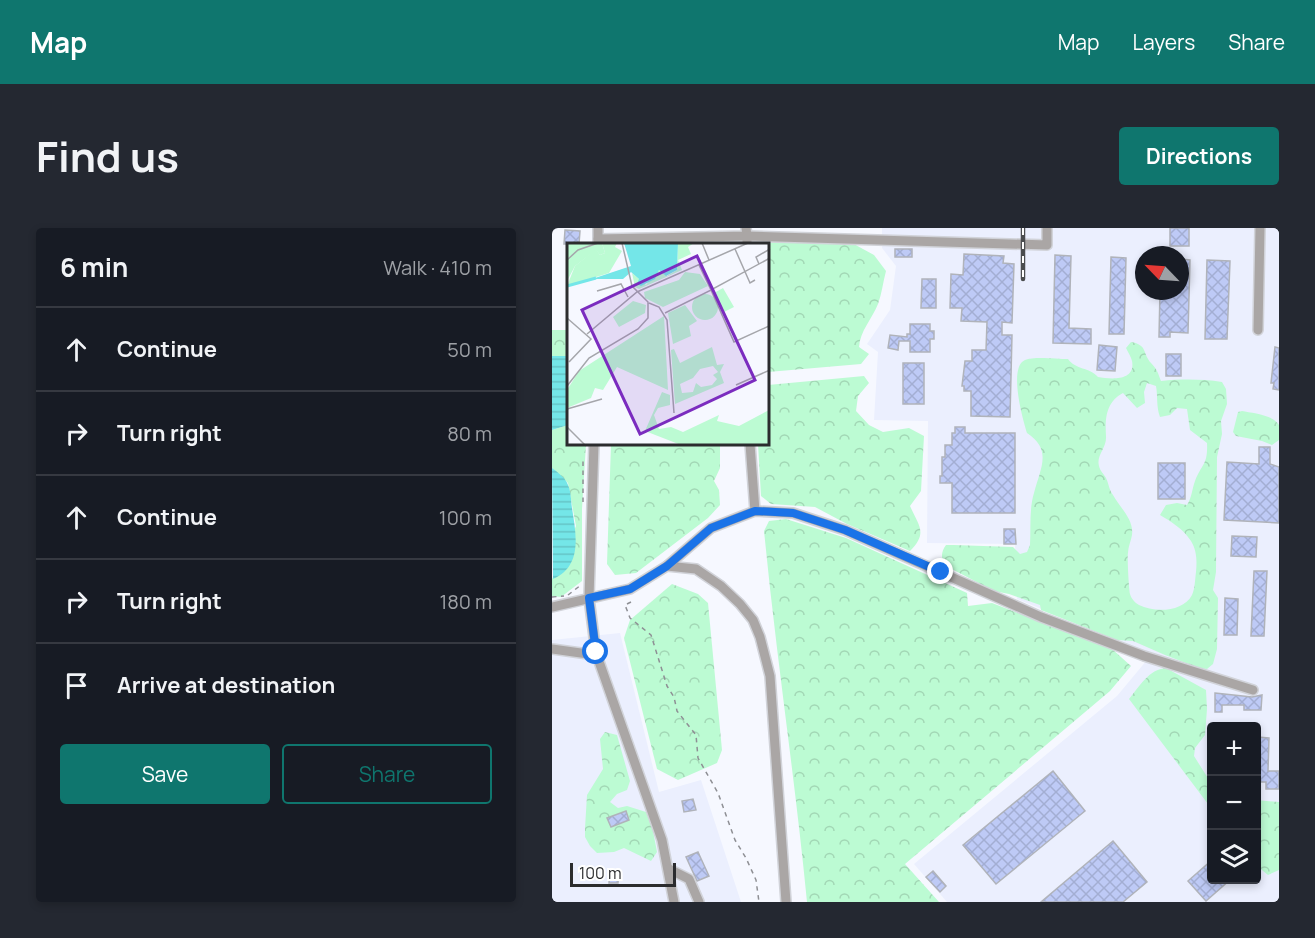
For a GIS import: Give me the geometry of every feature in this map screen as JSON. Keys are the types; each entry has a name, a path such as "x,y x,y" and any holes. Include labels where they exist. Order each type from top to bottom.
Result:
{"street":[{"path":"598,228 598,242 747,236 1047,245 1047,228"},
{"path":"1258,330 1260,228"},
{"path":"594,446 589,598 596,652 662,840 674,902"},
{"path":"750,446 755,511"},
{"path":"552,607 630,589 667,566 711,528 755,511 793,513 845,530 1041,617 1144,656 1253,690"},
{"path":"667,566 696,569 721,586 753,620 760,637 770,675 786,902"},
{"path":"552,649 588,654 596,652"},
{"path":"669,869 689,879 699,902"}],"path":[{"path":"583,458 584,509"},
{"path":"552,597 568,595 581,584"},
{"path":"631,602 625,605 627,612 630,618 651,635 677,711 696,735 698,758 718,793 735,840 756,880 759,902"}],"shaded area":[{"path":"882,228 1279,228 1279,902 947,902 914,864 1117,696 1152,654 1017,599 1015,544 927,543 928,421 874,420 878,352 867,344 890,310 896,266 882,248"},
{"path":"620,633 659,792 701,780 741,902 552,902 552,640"}],"green space":[{"path":"782,241 852,243 874,255 886,271 881,296 860,341 859,347 869,354 861,364 770,372 770,243 768,243"},
{"path":"552,330 567,330 567,356 552,356"},
{"path":"1131,342 1140,345 1161,381 1214,381 1222,382 1226,389 1227,404 1221,421 1222,434 1217,457 1216,572 1213,590 1218,598 1217,649 1213,664 1207,669 1199,668 1133,641 1117,640 1041,610 1040,605 994,591 944,565 942,559 942,552 946,545 1013,547 1020,554 1027,552 1030,545 1031,506 1041,468 1042,453 1035,439 1027,433 1023,417 1017,383 1020,365 1025,360 1034,358 1068,359 1071,363 1098,377 1121,378 1130,373 1132,368 1132,359 1126,348","holes":["1147,383 1156,386 1160,417 1170,415 1177,408 1187,409 1190,430 1207,443 1205,460 1187,505 1177,503 1166,505 1160,515 1181,529 1193,545 1196,564 1193,593 1182,605 1160,610 1139,605 1131,596 1128,556 1132,535 1131,524 1112,493 1098,462 1106,440 1108,411 1113,401 1123,393 1137,408 1145,403 1144,392"]},
{"path":"864,376 869,383 858,396 856,411 869,425 883,432 909,428 924,436 921,491 910,506 919,524 920,534 916,545 910,551 847,524 815,507 771,504 761,496 758,446 770,446 770,385"},
{"path":"1238,412 1273,419 1279,425 1279,440 1272,445 1236,436 1233,432"},
{"path":"567,425 567,446 586,446 582,509 582,581 561,597 552,596 552,577 553,579 576,526 568,483 552,468 552,430"},
{"path":"611,446 720,446 720,468 714,481 719,490 720,505 708,518 636,573 615,575 607,564"},
{"path":"786,519 846,538 967,593 968,606 992,603 1112,649 1131,666 1110,691 905,864 939,902 807,902 764,531 769,521"},
{"path":"672,584 698,594 708,603 722,750 717,763 678,780 657,769 624,638 630,620"},
{"path":"1166,668 1206,690 1205,735 1195,748 1194,756 1207,777 1207,803 1129,699 1149,675"},
{"path":"605,732 617,735 630,781 627,790 617,794 610,802 618,808 627,806 646,812 657,852 651,861 624,848 614,852 597,853 585,837 587,795 603,769 600,739"},
{"path":"1261,800 1279,802 1279,870 1268,875 1261,869"}],"water":[{"path":"552,356 567,356 567,425 552,430"},
{"path":"552,468 567,482 569,487 576,538 573,558 569,566 553,579"}],"building":[{"path":"1170,228 1189,228 1189,246 1170,246"},
{"path":"565,230 580,231 579,243 564,244"},
{"path":"895,249 912,249 912,257 895,257"},
{"path":"964,254 1004,256 1003,263 1014,264 1012,323 1002,322 1002,335 1012,335 1010,417 971,416 971,391 964,391 964,386 962,386 965,361 972,361 972,350 986,350 987,322 961,321 962,308 950,308 951,274 963,275"},
{"path":"1055,255 1071,256 1069,328 1091,329 1091,344 1053,343"},
{"path":"1111,257 1126,258 1124,334 1109,334"},
{"path":"1207,260 1230,261 1227,339 1205,339"},
{"path":"922,279 936,279 936,308 921,308"},
{"path":"1160,300 1189,300 1188,333 1170,332 1170,337 1159,337"},
{"path":"910,324 930,324 930,331 934,331 934,339 930,339 930,352 910,352 910,341 899,341 898,350 888,348 890,335 907,337 907,334 910,334"},
{"path":"1099,345 1117,347 1115,371 1097,370"},
{"path":"1275,347 1279,348 1279,390 1273,389 1274,383 1271,383"},
{"path":"1166,354 1181,354 1181,376 1166,376"},
{"path":"903,363 924,363 924,404 903,404"},
{"path":"955,427 965,427 965,433 1015,433 1015,513 952,513 952,483 940,483 940,476 942,476 942,457 945,457 945,445 952,445 952,433 955,433"},
{"path":"1259,447 1270,447 1270,464 1279,467 1279,523 1224,520 1227,462 1259,464"},
{"path":"1158,463 1185,463 1185,499 1158,499"},
{"path":"1004,529 1015,529 1016,544 1004,544"},
{"path":"1232,536 1257,537 1256,557 1231,556"},
{"path":"1254,571 1267,571 1264,636 1251,636"},
{"path":"1225,598 1238,599 1237,635 1224,635"},
{"path":"1215,693 1252,697 1262,695 1261,710 1244,710 1244,705 1222,705 1222,712 1215,712"},
{"path":"1261,737 1269,738 1268,771 1279,771 1279,789 1266,789 1266,782 1261,782"},
{"path":"1053,771 1085,811 996,884 963,845"},
{"path":"693,799 696,810 684,812 682,801"},
{"path":"626,811 629,820 611,827 607,818"},
{"path":"1113,841 1147,882 1123,902 1041,902"},
{"path":"698,852 709,876 697,881 686,857"},
{"path":"1207,864 1207,884 1225,884 1206,901 1188,881"},
{"path":"610,870 619,870 618,883 609,883"},
{"path":"933,871 946,886 940,892 926,877"}],"railway":[{"path":"1023,228 1023,279"}],"route":[{"path":"596,652 589,598 630,589 667,566 711,528 755,511 793,513 845,530 941,572"}]}
